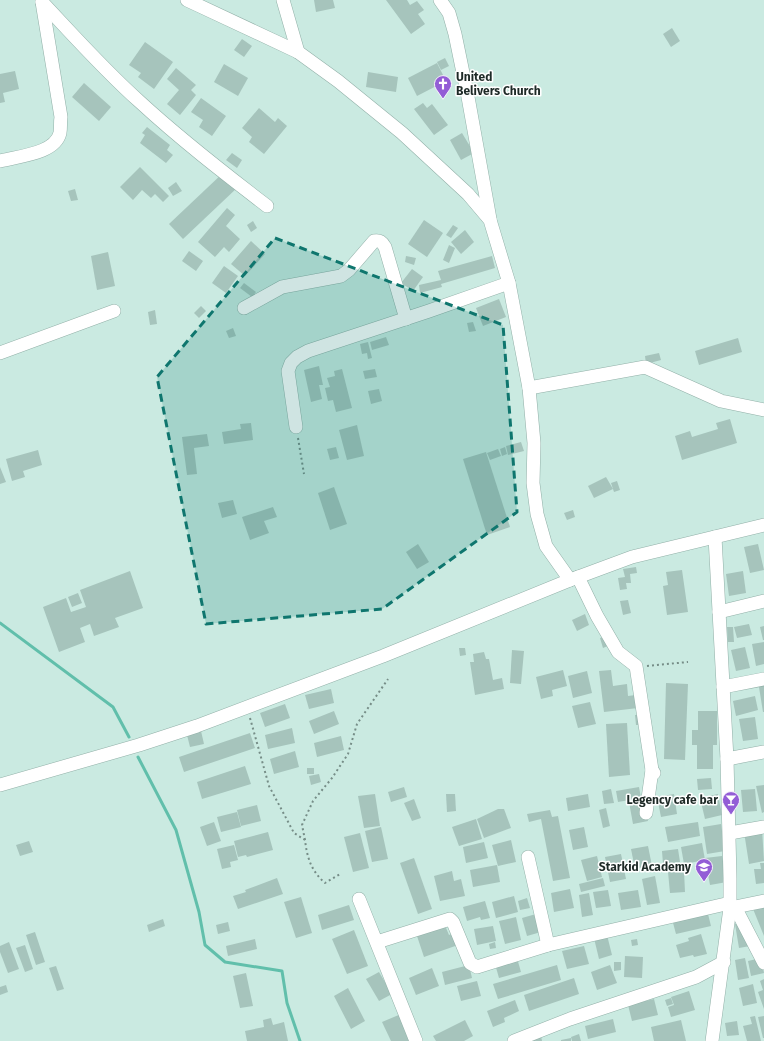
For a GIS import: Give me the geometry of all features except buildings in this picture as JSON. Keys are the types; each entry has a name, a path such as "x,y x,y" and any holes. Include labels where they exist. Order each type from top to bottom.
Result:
{"street":[{"path":"187,0 298,52 338,81 402,133 468,194 490,220"},
{"path":"283,0 298,52"},
{"path":"440,0 449,13 455,34 490,220 509,283 520,334 529,388 534,443 533,483 537,514 546,546 574,578 618,652 636,666 653,771 646,814"},
{"path":"0,161 44,149 55,143 60,132 60,117 42,1"},
{"path":"42,1 100,64 139,102 208,161 267,206"},
{"path":"244,308 282,288 341,276 349,270 374,240 378,240 383,242 385,247 406,319"},
{"path":"296,427 288,371 291,363 297,356 324,345 406,319 509,283"},
{"path":"0,353 114,311"},
{"path":"529,388 645,367 720,401 764,410"},
{"path":"0,785 167,736 248,708 447,631 574,578 632,557 764,525"},
{"path":"712,1041 716,974 724,962 732,906 727,759 715,537"},
{"path":"719,612 764,601"},
{"path":"723,687 764,679"},
{"path":"727,759 764,752"},
{"path":"730,834 764,827"},
{"path":"528,856 548,945"},
{"path":"360,899 416,1041"},
{"path":"377,942 450,919 453,922 470,963 473,966 482,966 548,945 732,906 764,901"},
{"path":"732,906 764,962"},
{"path":"514,1041 576,1016 716,974"}],"path":[{"path":"296,427 304,474"},
{"path":"636,666 657,666 688,662"},
{"path":"340,874 325,883 317,877 308,859 302,824 313,801 332,778 348,754 357,724 388,679"},
{"path":"248,708 269,786 294,833 305,840"}],"highlighted area":[{"path":"275,238 503,325 517,512 382,609 206,624 157,377"}],"waterway":[{"path":"0,623 113,707 129,737"},
{"path":"138,757 176,830 199,912 205,945 225,962 282,971 287,1003 300,1041"}],"place":[{"name":"United Belivers Church","path":"443,99"},
{"name":"Legency cafe bar","path":"731,815"},
{"name":"Starkid Academy","path":"704,882"}]}
